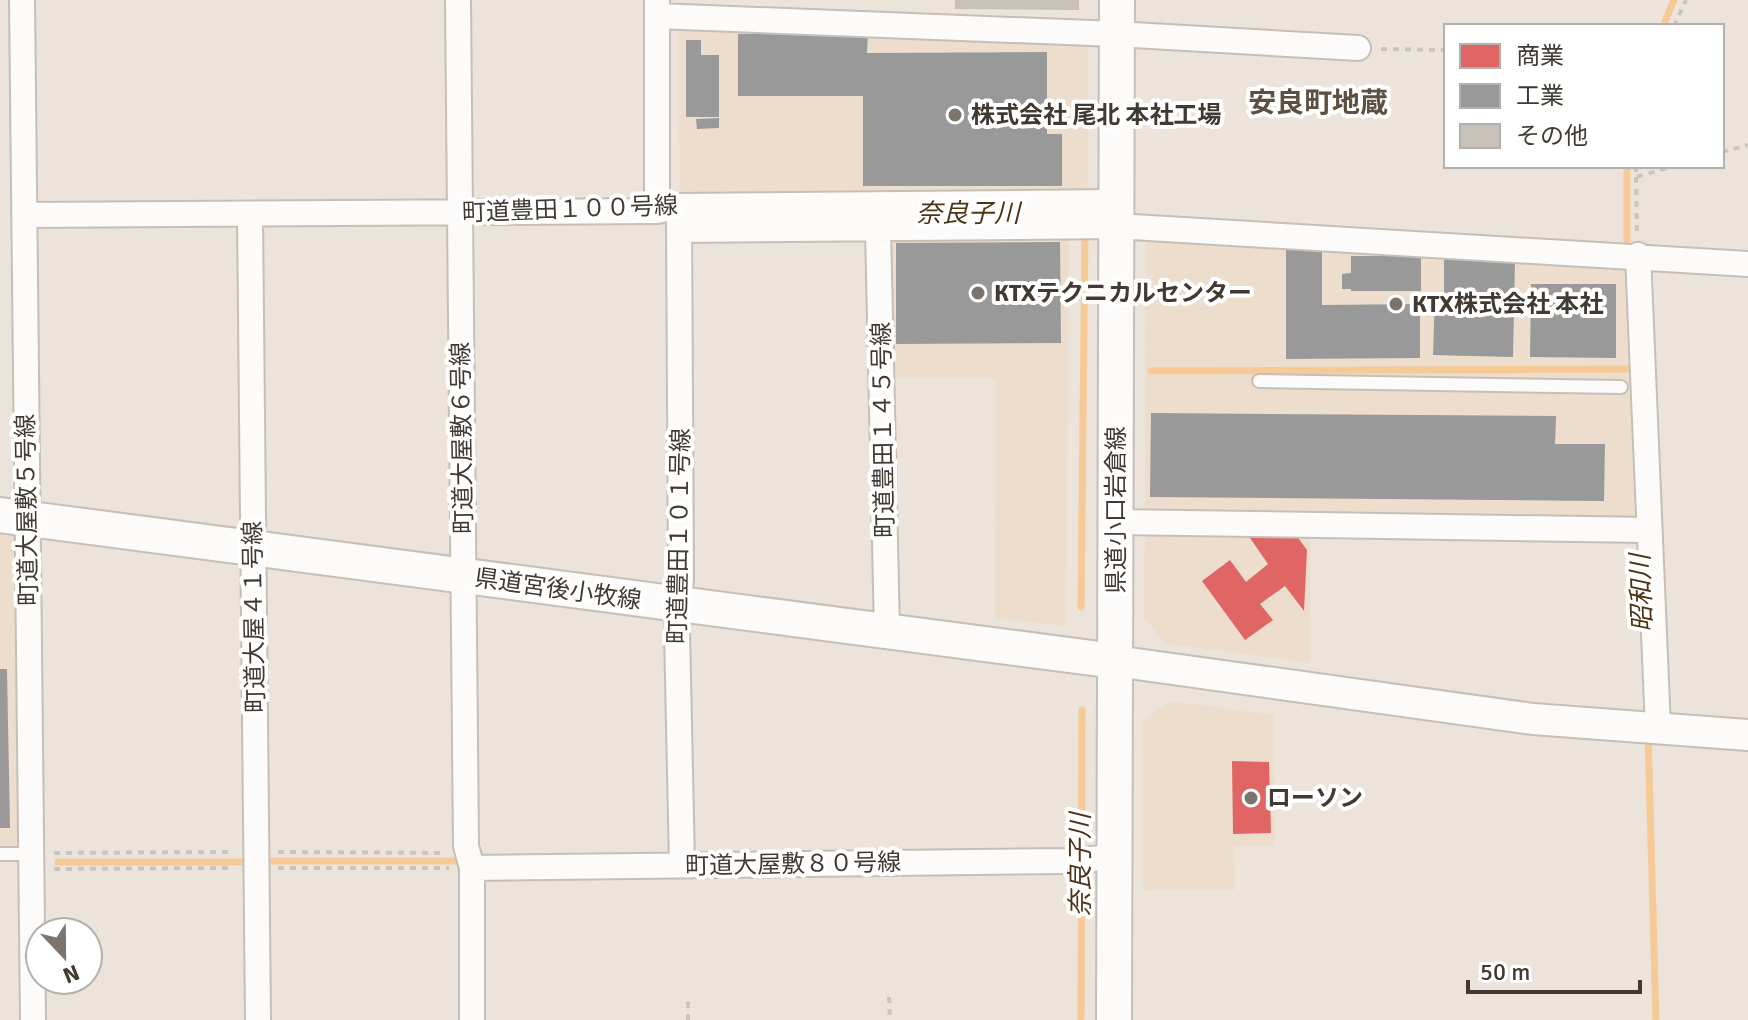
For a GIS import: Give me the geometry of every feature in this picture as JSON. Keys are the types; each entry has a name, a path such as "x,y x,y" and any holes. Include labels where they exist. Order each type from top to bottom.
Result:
{"main road":[{"name":"県道小口岩倉線","path":"1114,1020 1115,857 1129,663 1116,522 1117,0"},
{"name":"県道宮後小牧線","path":"13,516 1129,663"}],"street":[{"name":"町道大屋敷５号線","path":"22,0 24,215 13,516 31,854 33,1020"},
{"name":"町道大屋敷６号線","path":"458,0 466,846 472,868 472,1020"},
{"path":"657,8 1358,48"},
{"name":"町道豊田１０１号線","path":"657,8 672,216 681,578 677,631 682,865"},
{"name":"町道豊田１００号線","path":"24,215 460,213 672,216 878,204 1116,214"},
{"name":"町道大屋４１号線","path":"250,214 258,1020"},
{"path":"672,216 878,229 1116,214 1748,264"},
{"name":"町道豊田１４５号線","path":"878,229 887,632"},
{"path":"1628,255 1649,728"},
{"path":"1116,522 1641,530"},
{"path":"1129,663 1533,719 1748,735"},
{"name":"町道大屋敷８０号線","path":"472,868 1068,861 1115,857"}],"lane":[{"path":"878,204 878,229"},
{"path":"1259,381 1621,387"},
{"path":"0,854 31,854"}],"path":[{"path":"1675,24 1686,0"},
{"path":"1358,48 1444,50"},
{"path":"1724,151 1748,145"},
{"path":"1628,255 1636,168"},
{"path":"1636,177 1667,168"},
{"path":"889,997 890,1020"},
{"path":"688,998 688,1020"}],"shaded area":[{"path":"678,23 1088,41 1088,196 680,201"},
{"path":"1146,236 1624,265 1635,520 1145,518"},
{"path":"1069,237 1066,626 995,618 996,378 888,377 885,239"},
{"path":"0,515 27,518 31,854 0,854"},
{"path":"1145,529 1310,530 1310,663 1165,643 1144,617"},
{"path":"1170,701 1274,715 1275,846 1234,846 1235,890 1143,891 1143,721"}],"building: 商業":[{"path":"1248,535 1296,535 1307,550 1304,611 1285,586 1260,604 1273,620 1245,640 1202,581 1230,560 1246,582 1268,564"},
{"name":"ローソン","path":"1232,761 1269,762 1271,833 1233,834"}],"building: 工業":[{"name":"株式会社 尾北 本社工場","path":"868,33 867,53 1047,52 1047,134 1062,134 1062,186 863,186 863,96 738,96 738,34"},
{"path":"686,40 701,40 701,55 719,55 719,117 686,117"},
{"path":"719,118 719,128 697,129 696,119"},
{"name":"KTXテクニカルセンター","path":"1060,242 1061,343 896,344 896,243"},
{"name":"KTX株式会社 本社","path":"1286,250 1322,250 1322,305 1420,304 1420,358 1286,359"},
{"path":"1351,256 1421,256 1421,291 1342,289 1342,274 1351,273"},
{"path":"1444,259 1515,260 1513,357 1433,355 1435,293 1444,294"},
{"path":"1531,284 1616,284 1616,358 1530,357"},
{"path":"1151,413 1556,416 1555,444 1605,444 1604,501 1150,497"},
{"path":"0,669 7,669 10,828 0,828"}],"building: その他":[{"path":"955,0 1079,0 1079,10 955,9"}],"waterway":[{"name":"昭和川","path":"1664,24 1674,0"},
{"name":"昭和川","path":"1627,168 1627,251"},
{"name":"奈良子川","path":"1081,607 1085,231"},
{"path":"1151,371 1635,369"},
{"name":"奈良子川","path":"1081,1020 1082,710"},
{"name":"昭和川","path":"1648,734 1656,1020"},
{"path":"268,861 462,861"},
{"path":"58,862 252,862"}],"place":[{"name":"株式会社 尾北 本社工場","path":"955,115"},
{"name":"KTXテクニカルセンター","path":"978,293"},
{"name":"KTX株式会社 本社","path":"1396,304"},
{"name":"ローソン","path":"1251,798"}],"district":[{"name":"安良町地蔵","path":"1318,103"}]}
